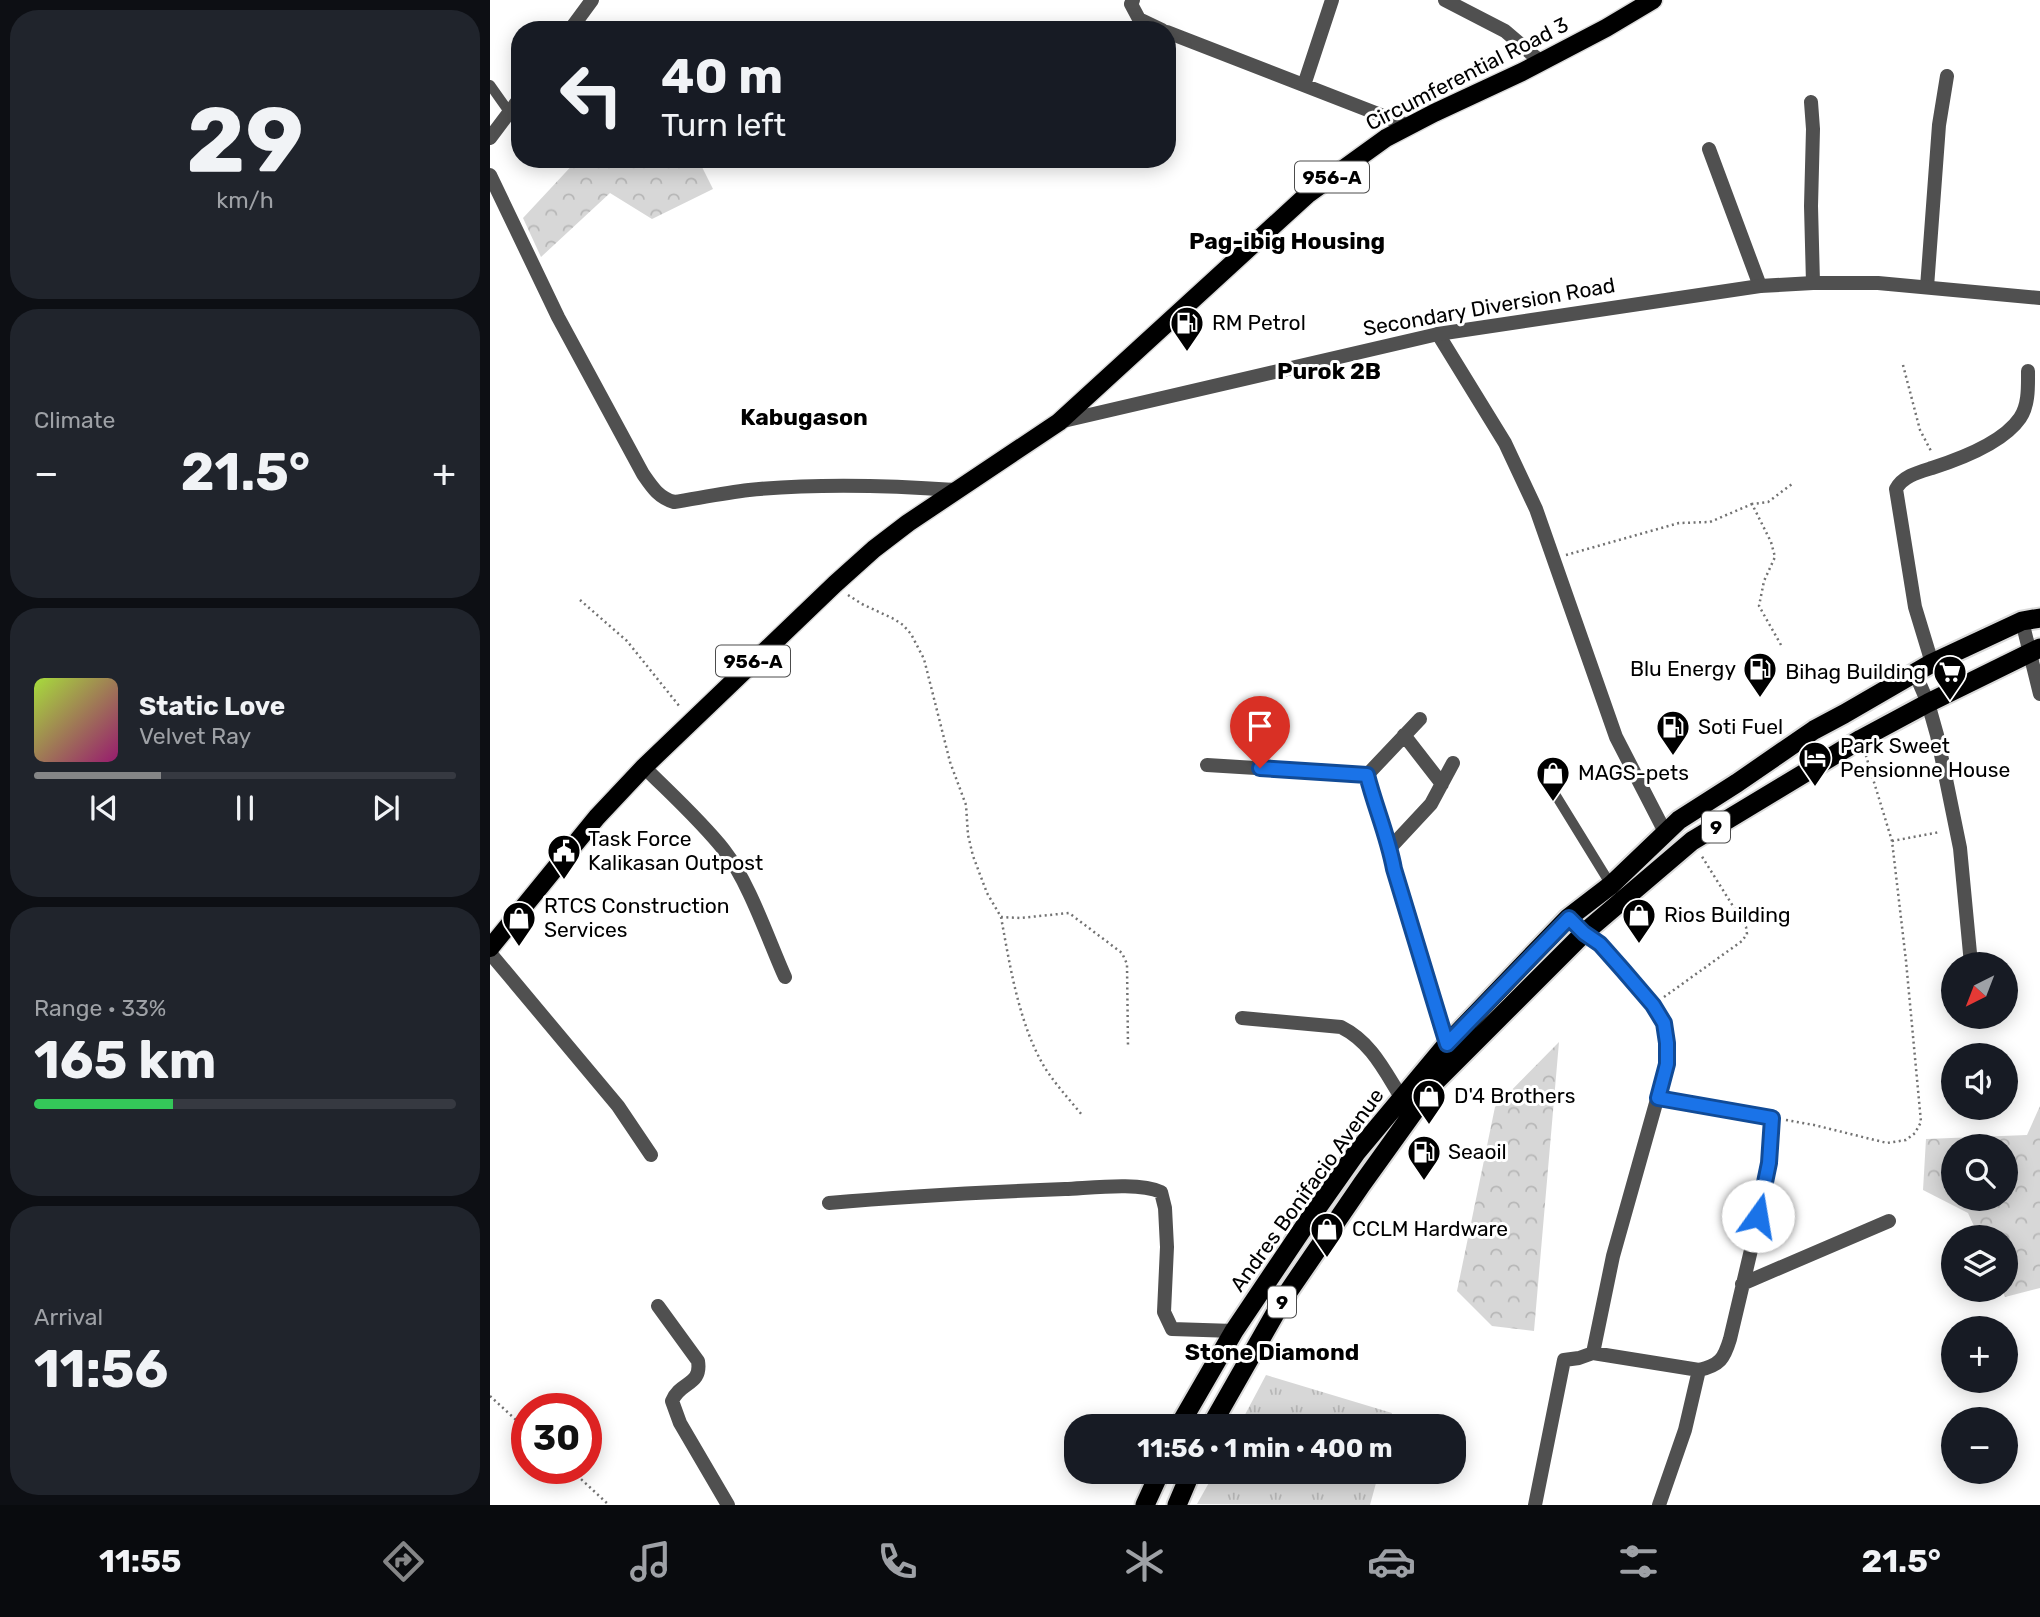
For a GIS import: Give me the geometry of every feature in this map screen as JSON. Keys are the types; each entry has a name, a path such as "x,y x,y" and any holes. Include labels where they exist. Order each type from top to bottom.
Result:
{"highway":[{"name":"Andres Bonifacio Avenue","path":"1186,1414 1234,1331 1356,1153 1447,1044 1569,918 1611,885 1679,820 1814,730 1923,668 2031,620"},
{"name":"Andres Bonifacio Avenue","path":"1218,1414 1284,1298 1436,1081 1584,933 1692,841 1861,739 2035,650"},
{"path":"1145,1505 1155,1484"},
{"path":"1177,1505 1186,1484"}],"main road":[{"name":"Circumferential Road 3","path":"1059,422 1307,195 1386,138 1541,62 1653,0"},
{"name":"Secondary Diversion Road","path":"490,948 597,817 644,767 835,584 874,549 955,490 1059,422"}],"street":[{"path":"577,21 592,0"},
{"path":"1133,0 1131,4 1139,19 1143,21"},
{"path":"1304,86 1332,0"},
{"path":"1445,0 1505,31 1541,62"},
{"path":"1176,36 1409,126"},
{"path":"1927,287 1939,125 1947,76"},
{"path":"1811,102 1814,283"},
{"path":"490,138 510,113"},
{"path":"1709,149 1760,286"},
{"path":"490,175 558,317 643,474 654,491 664,499 674,502 747,490 827,485 955,490"},
{"name":"Secondary Diversion Road","path":"1059,422 1438,334 1760,286 1878,283 2040,298"},
{"path":"1438,334 1505,443 1536,509 1616,737 1665,832"},
{"path":"1970,952 1964,877 1937,735 1928,703 1896,489 1903,480 1913,474 1978,450 2006,435 2021,417 2026,405 2028,371"},
{"path":"2031,620 2040,694"},
{"path":"1367,775 1420,719"},
{"path":"1404,735 1442,784"},
{"path":"1390,848 1431,804 1453,763"},
{"path":"1207,765 1367,775"},
{"path":"644,767 725,851 743,882 785,977"},
{"path":"1367,775 1447,1044"},
{"path":"1569,918 1600,944 1653,1005 1664,1023 1667,1043 1667,1064 1613,1255 1592,1353"},
{"path":"490,953 618,1106 651,1155"},
{"path":"1242,1018 1341,1027 1356,1034 1373,1052 1401,1097"},
{"path":"1535,1505 1564,1360 1580,1359 1592,1353 1699,1370 1713,1367 1726,1352 1767,1175 1772,1118 1658,1098"},
{"path":"829,1203 1072,1189 1153,1188 1161,1192 1165,1208 1167,1247 1164,1312 1172,1329 1234,1331"},
{"path":"1742,1284 1889,1221"},
{"path":"658,1306 698,1361 700,1370 697,1377 679,1390 672,1401 680,1423 728,1505"},
{"path":"1659,1505 1685,1430 1699,1370"}],"lane":[{"path":"490,85 510,113"},
{"path":"1555,794 1611,885"}],"path":[{"path":"1903,365 1920,430 1938,466"},
{"path":"1553,558 1679,523 1710,523 1752,503 1768,502 1792,484"},
{"path":"1752,503 1771,542 1775,557 1763,581 1759,606 1782,645"},
{"path":"835,584 862,604 903,625 924,659 950,762 966,805 973,856 987,893 1001,917 1015,991 1027,1027 1043,1066 1061,1093 1082,1115"},
{"path":"580,600 627,641 692,721"},
{"path":"1772,1118 1887,1143 1906,1140 1915,1133 1921,1122 1892,841 1861,739"},
{"path":"1892,841 1956,828"},
{"path":"1653,1005 1742,941 1747,934 1746,927 1692,841"},
{"path":"1001,917 1020,918 1069,913 1122,953 1127,964 1128,1046"},
{"path":"490,1396 511,1415"},
{"path":"586,1484 609,1505"}],"green space":[{"path":"570,168 702,168 713,189 652,219 610,193 541,257 523,218"},
{"path":"1559,1042 1534,1331 1492,1326 1457,1291 1495,1107"},
{"path":"2040,1106 2040,1288 2018,1294 2018,1225 1974,1225 1968,1213 1964,1211 2018,1211 2018,1135 2027,1135"},
{"path":"1941,1138 1941,1199 1923,1190 1926,1139"},
{"path":"1266,1375 1392,1413 1392,1414 1245,1414"},
{"path":"1208,1484 1376,1484 1370,1505 1197,1504"}],"place":[{"name":"RM Petrol","path":"1187,353"},
{"name":"Blu Energy","path":"1760,699"},
{"name":"Bihag Building","path":"1950,702"},
{"name":"Soti Fuel","path":"1673,757"},
{"name":"Park Sweet Pensionne House","path":"1815,788"},
{"name":"MAGS-pets","path":"1553,803"},
{"name":"Task Force Kalikasan Outpost","path":"564,881"},
{"name":"Rios Building","path":"1639,945"},
{"name":"RTCS Construction Services","path":"519,948"},
{"name":"D'4 Brothers","path":"1429,1126"},
{"name":"Seaoil","path":"1424,1182"},
{"name":"CCLM Hardware","path":"1327,1259"}],"district":[{"name":"Pag-ibig Housing","path":"1287,241"},
{"name":"Purok 2B","path":"1329,371"},
{"name":"Kabugason","path":"804,417"},
{"name":"Stone Diamond","path":"1272,1352"}],"route":[{"path":"1260,768 1367,775 1447,1044 1569,918 1600,944 1653,1005 1664,1023 1667,1064 1658,1098 1772,1118 1769,1163 1758,1216"}]}
